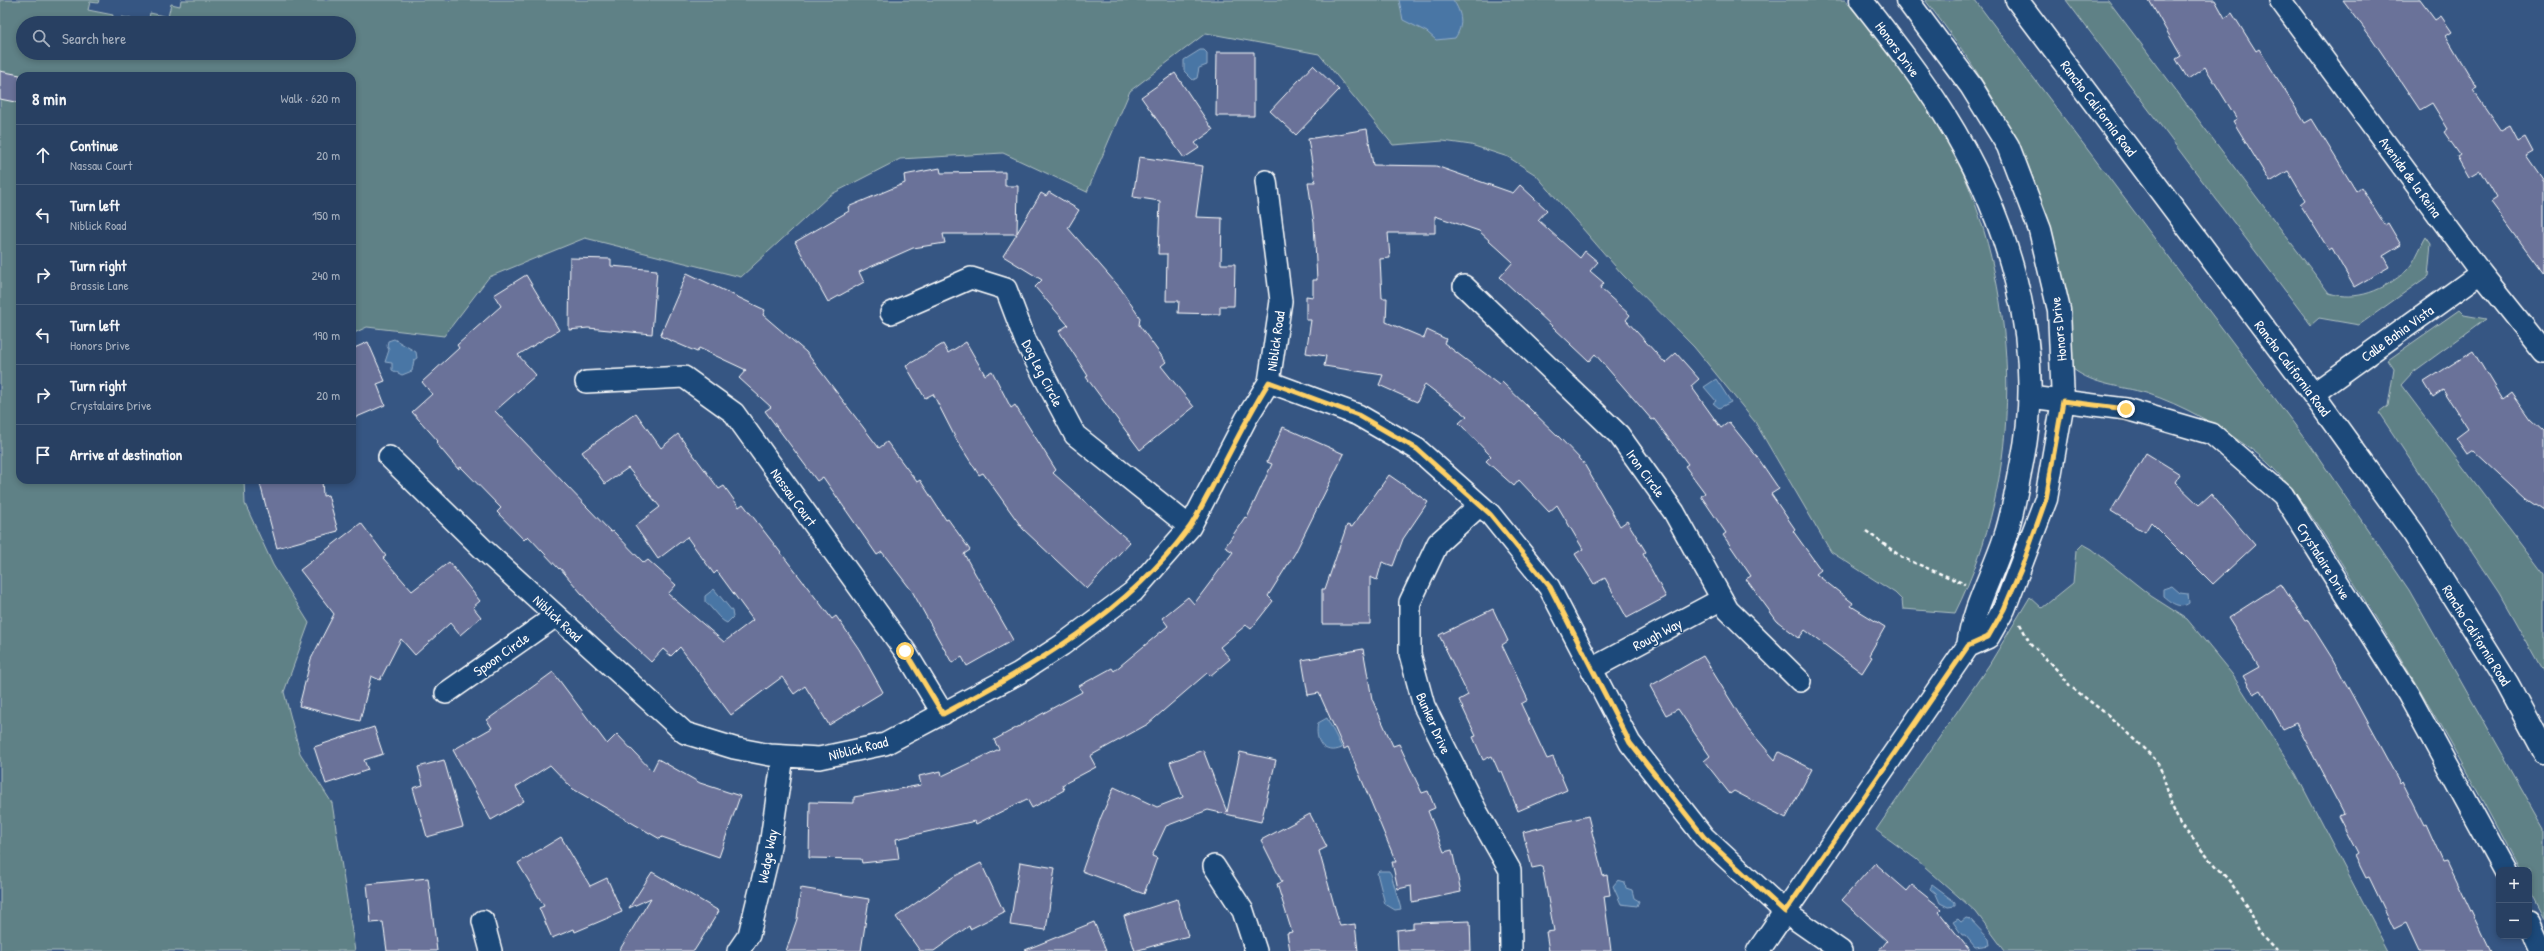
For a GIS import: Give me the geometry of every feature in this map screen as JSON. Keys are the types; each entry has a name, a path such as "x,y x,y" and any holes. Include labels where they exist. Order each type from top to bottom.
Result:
{"street":[{"name":"Honors Drive","path":"1758,951 1968,646 1970,627 2006,536 2023,459 2030,397 2028,360 2019,292 2008,255 1984,189 1944,114 1862,0"},
{"name":"Honors Drive","path":"1907,0 1972,86 2008,146 2040,230 2058,310 2063,401 2046,499 2022,567 2004,609 1988,637 1968,646"},
{"name":"Rancho California Road","path":"2017,0 2313,394 2414,534 2507,683 2544,752"},
{"name":"Avenida de la Reina","path":"2280,0 2480,273 2544,352"},
{"name":"Niblick Road","path":"390,457 484,550 606,663 686,733 734,748 783,756 819,758 885,744 1020,672 1062,645 1133,592 1190,527 1246,419 1269,382 1280,301 1266,181"},
{"name":"Calle Bahia Vista","path":"2313,394 2480,273"},
{"name":"Dog Leg Circle","path":"891,313 971,278 1006,289 1026,342 1075,435 1190,527"},
{"name":"Iron Circle","path":"1464,286 1619,435 1674,512 1728,610 1800,681"},
{"name":"Nassau Court","path":"586,382 684,377 734,413 905,651 943,714"},
{"path":"1269,382 1358,415 1417,449 1490,514 1550,587 1593,668 1630,743 1699,831 1785,912 1841,951"},
{"name":"Crystalaire Drive","path":"2030,397 2126,409 2212,434 2283,495 2408,694 2502,867"},
{"name":"Bunker Drive","path":"1480,505 1438,543 1410,602 1410,654 1424,706 1477,812 1510,870 1511,951"},
{"name":"Rough Way","path":"1593,668 1722,599"},
{"name":"Spoon Circle","path":"446,693 556,616"},
{"name":"Wedge Way","path":"738,951 748,935 769,853 783,756"},
{"path":"1214,866 1243,910 1256,951"},
{"path":"483,920 491,951"},
{"path":"2532,929 2542,951"}],"path":[{"path":"2070,686 2108,715 2156,760 2162,772 2172,806 2180,824 2237,891 2258,932 2276,951"}],"green space":[{"path":"0,0 99,0 98,3 90,2 88,10 113,15 16,16 16,60 356,60 356,16 168,16 171,4 180,6 181,0 1845,0 1891,56 1948,141 1958,161 1979,215 1994,272 2004,330 2007,388 2004,446 1994,503 1978,559 1955,613 1903,609 1902,600 1895,593 1831,552 1755,422 1694,347 1622,274 1536,175 1508,157 1471,145 1443,141 1393,145 1319,54 1206,33 1130,91 1087,192 1003,153 900,159 830,195 741,277 585,238 489,277 444,336 367,327 356,332 356,72 16,72 16,484 244,484 245,504 273,565 309,623 284,692 300,753 332,803 355,951 0,951"},
{"path":"1925,0 1975,0 2310,445 2409,590 2544,828 2544,920 2532,897 2532,867 2517,867 2438,722 2351,578 2318,526 2294,492 2266,461 2251,449 2213,424 2160,398 2090,379 2073,369 2053,244 2033,182 2022,154 1994,100 1962,49"},
{"path":"2066,0 2108,0 2329,293 2350,296 2360,295 2389,284 2409,268 2426,237 2431,244 2428,276 2359,325 2319,318 2311,325"},
{"path":"150,13 164,16 149,16"},
{"path":"2459,310 2464,315 2486,319 2412,373 2401,385 2544,574 2544,673 2499,593 2379,413 2388,406 2394,369 2388,360"},
{"path":"2083,544 2092,549 2151,596 2187,619 2232,674 2296,774 2388,951 2005,951 1976,912 1916,859 1876,830 1989,665 2030,597 2042,608 2073,583 2076,551"}],"water":[{"path":"1399,0 1453,0 1461,19 1460,28 1455,38 1436,40 1427,32 1403,20"},
{"path":"1200,50 1204,50 1207,53 1207,65 1199,68 1197,78 1193,80 1184,71 1184,60"},
{"path":"394,339 416,352 417,358 414,360 412,371 402,375 392,370 392,363 385,362 389,350 387,346 388,341"},
{"path":"1716,379 1731,402 1719,408 1713,403 1716,401 1704,387"},
{"path":"2172,586 2180,593 2188,594 2189,603 2182,606 2172,603 2163,596 2163,589"},
{"path":"714,589 732,611 733,617 727,623 721,619 705,602 705,596"},
{"path":"1327,718 1342,748 1330,750 1321,745 1317,735 1318,723"},
{"path":"1379,871 1389,871 1391,874 1401,909 1395,910 1385,904 1377,873"},
{"path":"1618,880 1625,882 1626,888 1632,890 1634,898 1639,901 1637,906 1621,904 1613,886"},
{"path":"1932,885 1955,902 1955,906 1948,907 1940,903 1936,894 1930,889"},
{"path":"1966,918 1970,919 1989,939 1990,945 1975,947 1965,935 1962,935 1953,922 1958,919 1961,922"}],"building":[{"path":"2149,0 2215,0 2225,18 2232,13 2256,51 2259,49 2305,123 2312,119 2356,191 2361,187 2385,225 2388,223 2401,245 2383,256 2389,267 2354,287 2332,248 2329,250 2300,204 2305,200 2288,171 2270,182 2233,121 2237,119 2205,67 2188,79 2176,59 2181,56"},
{"path":"2343,0 2420,0 2435,20 2441,16 2452,32 2446,36 2477,88 2473,90 2501,131 2510,126 2518,141 2525,137 2533,152 2526,156 2544,182 2544,274 2491,202 2497,198 2481,171 2469,178 2457,157 2460,155 2444,132 2448,129 2432,103 2420,110 2373,40"},
{"path":"1217,52 1254,52 1254,116 1216,116"},
{"path":"1313,65 1339,90 1296,135 1270,111"},
{"path":"0,71 16,74 16,102 0,99"},
{"path":"1175,73 1213,130 1195,143 1199,148 1184,158 1141,97"},
{"path":"1367,129 1373,165 1436,166 1513,193 1520,185 1547,210 1538,220 1580,258 1585,251 1598,262 1590,271 1604,283 1600,288 1630,315 1626,320 1665,363 1676,353 1699,379 1691,386 1721,428 1729,422 1758,458 1779,489 1771,494 1795,529 1793,531 1821,570 1816,574 1853,603 1851,606 1885,627 1869,655 1872,657 1862,673 1805,630 1799,638 1777,621 1746,579 1751,576 1723,535 1726,533 1701,496 1705,493 1685,466 1688,464 1654,419 1652,420 1595,354 1589,361 1500,277 1513,262 1479,231 1435,216 1435,233 1388,233 1390,258 1380,259 1382,298 1387,298 1386,322 1424,338 1427,330 1446,339 1444,343 1499,385 1502,382 1559,437 1583,462 1620,526 1627,521 1646,552 1643,554 1666,597 1627,618 1605,578 1594,584 1575,554 1583,549 1557,505 1549,512 1519,480 1514,486 1486,461 1491,456 1459,423 1467,416 1425,384 1417,402 1379,385 1383,375 1324,366 1326,356 1306,353 1311,320 1306,320 1306,296 1313,297 1313,280 1317,280 1314,223 1308,182 1315,182 1308,139"},
{"path":"1139,157 1203,166 1196,217 1222,218 1221,264 1235,264 1234,306 1220,306 1220,314 1178,313 1179,301 1166,301 1167,254 1158,254 1160,201 1133,197"},
{"path":"940,168 941,173 1005,172 1005,186 1018,186 1017,233 1041,193 1046,196 1049,192 1079,210 1068,228 1121,289 1140,318 1139,325 1166,362 1161,366 1194,407 1140,450 1086,377 1088,376 1059,331 1068,325 1035,287 1042,280 1003,256 1017,234 943,234 945,243 913,248 859,272 864,282 828,302 795,242 849,211 848,207 905,183 904,175"},
{"path":"570,258 611,259 611,266 657,270 652,334 588,328 569,330"},
{"path":"687,273 765,310 763,315 806,352 879,448 887,442 917,482 920,480 946,520 948,519 970,550 964,554 1013,640 967,666 962,657 952,663 912,591 882,552 877,555 823,477 817,481 765,411 771,407 739,378 746,370 699,348 697,352 660,336"},
{"path":"526,275 559,330 518,355 536,375 495,411 611,532 613,531 644,563 648,560 676,585 668,594 724,642 753,620 717,571 714,574 687,537 658,559 635,526 660,507 628,468 605,484 582,452 636,413 661,448 678,434 719,489 724,486 739,507 743,504 832,619 836,616 859,649 883,692 829,725 805,686 794,694 782,677 731,715 680,647 671,656 663,649 651,662 598,613 560,568 559,569 528,536 524,540 497,512 501,508 461,467 458,469 436,443 438,441 412,412 432,394 422,382 459,348 457,345 501,306 494,295"},
{"path":"368,342 385,381 377,384 385,405 356,417 356,347"},
{"path":"966,342 985,375 992,371 1011,408 1015,405 1056,470 1053,473 1130,542 1087,589 1023,529 983,473 979,475 956,439 933,394 925,398 906,366 943,344 948,353"},
{"path":"2473,351 2502,399 2511,392 2530,419 2544,432 2544,511 2526,499 2473,450 2467,454 2456,438 2468,429 2443,390 2433,397 2424,382"},
{"path":"1283,427 1344,454 1295,553 1268,596 1273,601 1251,629 1246,625 1220,647 1230,659 1210,676 1207,673 1148,724 1090,756 1096,767 1062,785 1064,790 1032,808 1027,799 976,824 975,821 896,839 899,859 862,863 861,859 809,858 810,802 854,803 854,797 921,785 919,776 941,771 942,776 999,749 994,740 1082,692 1079,686 1112,668 1114,671 1168,626 1162,618 1188,597 1194,604 1233,552 1225,547 1245,517 1247,518 1272,464 1267,462"},
{"path":"2146,453 2180,474 2175,482 2199,505 2211,494 2255,545 2213,584 2151,522 2145,532 2111,511"},
{"path":"1389,475 1428,502 1403,539 1393,566 1382,562 1377,580 1370,577 1370,624 1322,624 1322,589 1325,589 1347,525 1352,527"},
{"path":"260,484 322,484 323,496 328,495 338,531 277,548"},
{"path":"361,523 386,556 383,558 412,591 449,562 480,601 473,607 481,617 460,635 450,623 415,655 401,639 380,680 371,676 360,721 299,706 311,659 334,614 300,570"},
{"path":"2281,584 2305,621 2308,620 2332,658 2400,783 2402,781 2424,825 2426,824 2443,862 2447,861 2490,951 2419,951 2406,923 2394,929 2369,877 2366,878 2355,856 2358,854 2338,816 2344,814 2296,723 2283,729 2261,690 2254,694 2243,676 2259,667 2228,618"},
{"path":"1493,609 1508,641 1502,645 1528,700 1521,704 1547,759 1553,757 1567,790 1518,811 1502,771 1499,772 1492,756 1483,760 1473,737 1476,736 1459,700 1468,695 1439,635"},
{"path":"1363,649 1372,699 1393,746 1399,744 1422,793 1428,791 1435,808 1428,811 1444,852 1452,850 1461,892 1412,902 1411,886 1398,889 1392,862 1396,862 1348,747 1344,749 1319,693 1308,695 1302,660"},
{"path":"1703,656 1747,727 1775,760 1779,752 1812,769 1786,818 1734,791 1730,794 1704,761 1710,756 1678,709 1666,715 1650,686"},
{"path":"553,672 607,744 617,734 652,771 658,759 700,783 740,796 719,857 662,837 660,839 573,789 550,765 516,787 524,801 491,820 453,750 492,728 487,720"},
{"path":"374,727 383,754 364,760 368,770 326,784 314,747"},
{"path":"1203,750 1227,812 1240,752 1276,760 1261,822 1208,810 1166,826 1152,856 1157,858 1144,894 1082,871 1101,817 1114,787 1157,807 1183,797 1170,762"},
{"path":"444,760 463,827 427,837 413,788 423,785 418,767"},
{"path":"1310,814 1327,847 1319,851 1340,926 1355,924 1358,951 1290,951 1287,933 1292,932 1277,884 1282,882 1261,840"},
{"path":"1588,816 1603,876 1607,875 1610,895 1604,896 1611,951 1549,951 1546,932 1554,931 1542,866 1532,868 1523,832"},
{"path":"561,837 590,886 607,878 622,912 575,932 574,929 552,938 539,908 544,906 518,863"},
{"path":"1020,862 1055,868 1046,930 1010,925"},
{"path":"981,863 1004,912 970,929 969,926 934,951 920,951 896,917 953,877"},
{"path":"1875,863 1907,891 1912,885 1942,909 1939,912 1970,951 1879,951 1887,941 1842,900"},
{"path":"652,872 719,911 694,951 619,951 651,898 629,908"},
{"path":"428,878 437,951 387,951 383,922 371,923 367,884"},
{"path":"801,888 869,899 861,951 786,951 797,919"},
{"path":"1177,899 1188,936 1135,951 1124,916"},
{"path":"1470,921 1471,951 1398,951 1397,930 1413,928 1413,923"},
{"path":"1094,922 1106,951 1025,951 1025,950"}],"route":[{"path":"905,651 943,714 1020,672 1062,645 1133,592 1190,527 1246,419 1269,382 1358,415 1417,449 1490,514 1550,587 1593,668 1630,743 1704,837 1785,912 1968,646 1988,637 2004,609 2022,567 2046,499 2063,401 2126,409"}]}
